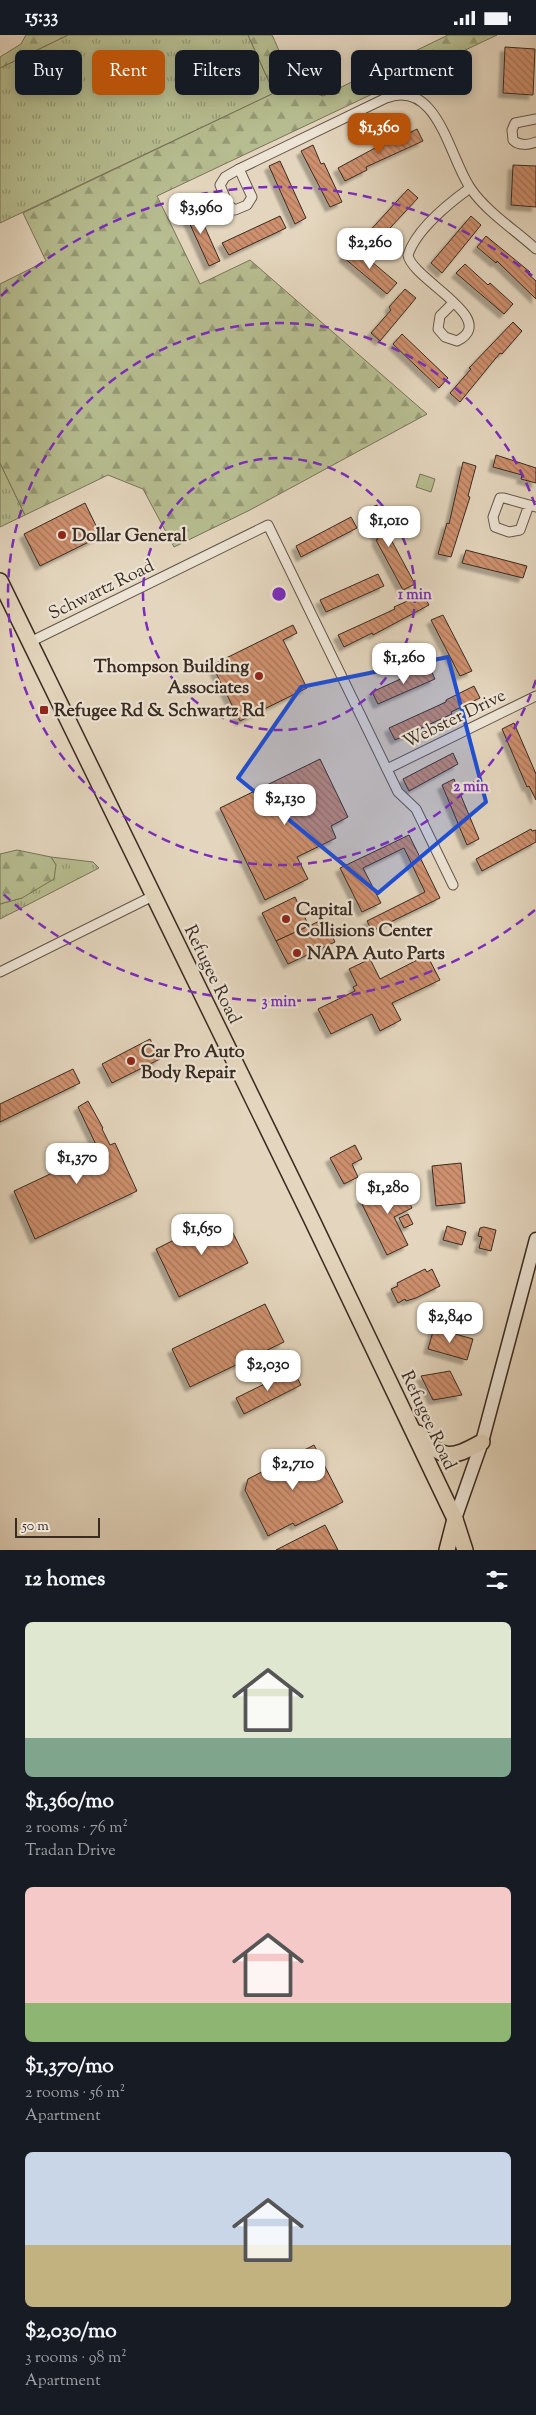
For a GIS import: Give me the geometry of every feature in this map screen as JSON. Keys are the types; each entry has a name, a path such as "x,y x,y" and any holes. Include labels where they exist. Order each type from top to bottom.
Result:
{"main road":[{"name":"Refugee Road","path":"0,581 312,1218 455,1519 465,1550"},
{"path":"447,1550 455,1519 482,1442 536,1239"},
{"path":"410,1424 440,1453 446,1455 459,1454 482,1442"},
{"name":"Refugee Road","path":"455,1519 477,1550"}],"street":[{"path":"239,169 252,197 247,205 235,210 228,205 220,185 225,177 239,169 386,97 403,93 420,99 432,112 470,188 480,200 536,249"},
{"path":"536,119 520,121 512,126 513,140 516,143 531,144 536,142"},
{"path":"453,303 413,267 408,255 416,241 449,204 470,188"},
{"path":"500,498 532,506 523,525 515,532 500,529 493,523 497,501 500,498"},
{"name":"Schwartz Road","path":"30,641 268,525 387,769"},
{"name":"Webster Drive","path":"387,769 536,696"},
{"path":"387,769 398,793 416,809 453,885"},
{"path":"0,972 153,896"}],"highlighted area":[{"path":"448,657 486,802 378,893 238,778 301,687"}],"green space":[{"path":"26,35 68,35 37,50 15,50 15,61 0,68 0,57 21,44"},
{"path":"68,35 248,35 255,50 175,50 175,95 259,95 259,60 269,82 270,95 0,223 0,68 15,61 15,95 82,95 82,50 37,50"},
{"path":"248,35 272,35 279,50 269,50 269,82 259,60 259,50 255,50"},
{"path":"448,35 497,35 465,50 417,50"},
{"path":"351,82 351,95 370,95 157,196 200,284 250,260 427,414 250,510 174,547 143,489 108,475 25,515 0,463 0,284 46,261 23,213 270,95 341,95 341,87"},
{"path":"0,463 25,515 0,527"},
{"path":"420,474 435,479 431,492 416,487"},
{"path":"17,850 51,857 56,865 54,879 22,898 0,904 0,854"},
{"path":"51,857 93,862 99,868 0,919 0,904 22,898 56,865"}],"building":[{"path":"505,47 535,49 533,95 503,93"},
{"path":"417,129 423,141 366,167 367,170 345,181 338,168 388,141 389,143"},
{"path":"313,145 321,164 324,163 342,202 330,207 301,151"},
{"path":"280,161 306,218 295,224 269,166"},
{"path":"513,165 536,166 536,207 511,205"},
{"path":"408,189 418,198 376,243 366,235"},
{"path":"194,203 220,261 209,266 183,209"},
{"path":"280,216 286,228 229,255 222,243"},
{"path":"471,216 481,225 442,273 431,263"},
{"path":"486,236 530,272 528,274 536,281 536,299 497,261 496,263 477,247"},
{"path":"353,246 397,283 387,294 343,257"},
{"path":"465,264 513,304 504,314 456,273"},
{"path":"405,289 416,298 380,341 371,333 391,310 389,307"},
{"path":"513,322 522,331 502,354 500,353 460,402 450,393 471,369 469,368"},
{"path":"402,334 448,378 439,388 393,344"},
{"path":"496,455 536,468 536,483 521,479 522,475 493,467"},
{"path":"463,462 476,466 468,496 470,497 451,557 438,554 447,523 449,524"},
{"name":"Dollar General","path":"85,503 101,536 40,566 24,534"},
{"path":"377,505 390,533 388,534 415,584 403,590 376,540 378,539 365,510"},
{"path":"351,517 357,528 301,557 296,546"},
{"path":"466,550 527,566 523,578 462,563"},
{"path":"378,574 384,586 326,612 320,600"},
{"path":"423,594 429,605 373,635 372,633 344,647 338,635"},
{"path":"443,615 472,671 460,676 431,620"},
{"name":"Thompson Building Associates","path":"293,625 297,633 283,640 307,688 240,721 212,665"},
{"path":"429,666 435,679 378,704 372,692"},
{"path":"474,686 480,698 451,712 452,714 395,740 389,728 446,702 446,700"},
{"path":"514,723 536,774 536,800 529,786 527,787 502,729"},
{"path":"453,753 458,764 409,791 403,779"},
{"path":"320,759 348,817 331,826 336,838 297,857 308,879 265,900 220,808"},
{"path":"454,779 479,839 467,845 442,785"},
{"path":"531,829 532,831 536,830 536,842 482,871 476,859"},
{"path":"409,835 440,898 372,931 367,921 425,892 404,848 363,868 381,903 362,912 340,868"},
{"name":"Capital Collisions Center","path":"295,897 309,926 276,941 262,913"},
{"name":"NAPA Auto Parts","path":"324,919 335,942 288,964 276,941"},
{"path":"427,955 440,980 392,1003 401,1020 380,1031 372,1014 331,1034 318,1009 355,991 353,987 357,985 349,969 370,959 380,979"},
{"name":"Car Pro Auto Body Repair","path":"150,1039 160,1059 112,1083 102,1064"},
{"path":"73,1069 80,1083 0,1122 0,1104"},
{"path":"88,1101 110,1145 115,1143 137,1191 35,1239 14,1191 99,1151 78,1107"},
{"path":"355,1145 362,1159 352,1164 358,1177 344,1184 330,1158"},
{"path":"461,1163 465,1203 436,1206 432,1166"},
{"path":"399,1181 412,1208 394,1217 408,1245 387,1255 360,1200"},
{"path":"408,1214 413,1224 404,1228 399,1218"},
{"path":"224,1215 248,1263 179,1297 156,1249"},
{"path":"447,1226 466,1232 462,1245 443,1240"},
{"path":"480,1228 496,1230 491,1251 479,1248 482,1237 478,1236"},
{"path":"425,1269 427,1272 432,1269 440,1286 416,1298 406,1301 405,1299 398,1303 391,1289 398,1286 397,1283"},
{"path":"265,1304 284,1342 190,1387 172,1349"},
{"path":"434,1328 473,1339 467,1360 428,1349"},
{"path":"293,1370 301,1385 244,1414 236,1398"},
{"path":"450,1371 462,1395 433,1400 421,1376"},
{"path":"314,1445 343,1502 295,1526 293,1523 268,1536 245,1490 248,1479"},
{"path":"325,1525 338,1550 276,1550"}],"place":[{"name":"Dollar General","path":"62,535"},
{"name":"Thompson Building Associates","path":"259,676"},
{"name":"Refugee Rd & Schwartz Rd","path":"44,710"},
{"name":"Capital Collisions Center","path":"286,919"},
{"name":"NAPA Auto Parts","path":"297,953"},
{"name":"Car Pro Auto Body Repair","path":"131,1061"}]}
